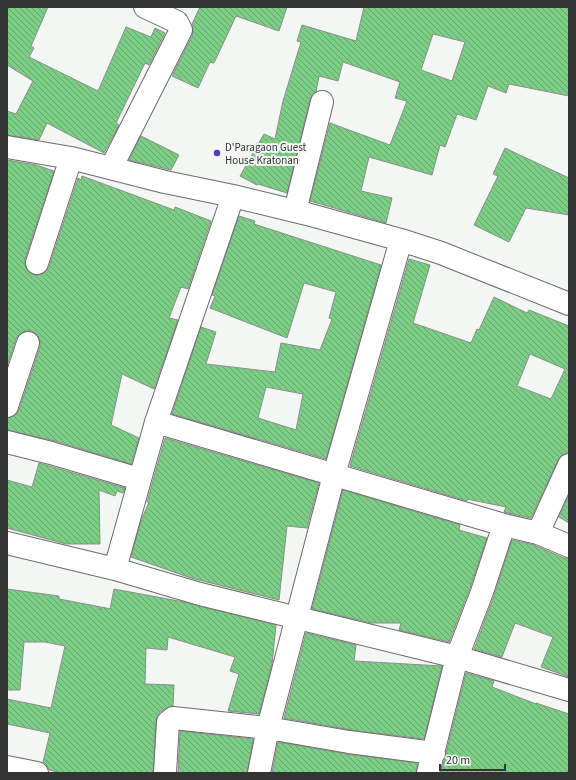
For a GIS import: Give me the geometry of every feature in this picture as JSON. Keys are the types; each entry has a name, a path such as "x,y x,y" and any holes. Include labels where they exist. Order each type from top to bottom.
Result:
{"street":[{"path":"111,168 181,30 177,22 145,7"},
{"path":"295,211 322,102"},
{"path":"7,147 71,158 165,182 232,196 295,211 401,240 441,253 569,304"},
{"path":"37,262 71,158"},
{"path":"114,569 156,422 232,196"},
{"path":"259,773 268,728 334,475 401,240"},
{"path":"7,406 28,343"},
{"path":"156,422 504,525 538,533 569,546"},
{"path":"7,442 51,453 139,479"},
{"path":"538,533 569,465"},
{"path":"165,773 168,722 173,718 268,728 350,742 431,763 457,657 482,592 504,525"},
{"path":"7,543 114,569 200,594 457,657 569,690"},
{"path":"7,767 37,773"}],"building":[{"path":"7,7 48,7 31,46 34,48 29,57 98,91 126,27 151,37 155,28 165,33 149,65 145,63 116,123 119,125 104,153 47,123 39,140 7,135 7,111 16,114 33,81 7,65"},
{"path":"200,7 287,7 279,31 236,16 214,63 210,62 198,88 172,76 192,36 192,24"},
{"path":"364,7 569,7 569,96 509,84 506,93 488,86 476,120 457,114 445,147 440,145 432,175 369,157 361,191 392,198 386,223 310,201 330,123 390,145 407,101 395,98 400,82 343,62 338,81 319,76 316,92 310,99 287,193 258,184 257,185 240,176 264,134 275,139 283,101 301,42 297,41 302,25 356,41","holes":["433,34 465,42 452,81 421,70"]},
{"path":"141,136 179,155 171,170 129,160"},
{"path":"505,148 569,178 569,215 526,208 509,242 474,225 498,176 493,174"},
{"path":"7,160 36,165 54,171 25,259 25,265 28,271 34,275 39,275 45,272 49,267 78,178 81,180 82,176 174,210 175,207 211,221 188,289 181,287 169,318 178,320 154,389 122,374 111,425 139,438 131,464 55,441 7,430 7,418 15,416 19,410 40,347 40,341 38,335 32,331 20,333 16,339 7,366"},
{"path":"239,216 255,221 254,224 381,265 326,459 172,414 201,327 216,332 206,364 275,372 281,343 320,350 332,319 329,318 336,292 304,283 287,338 210,308 215,296 212,295","holes":["266,387 303,394 296,430 258,418"]},
{"path":"409,259 430,265 413,323 471,343 477,329 479,330 494,297 527,313 529,310 569,326 569,453 562,455 558,460 531,518 504,512 506,507 467,499 467,501 350,466","holes":["530,354 565,369 551,399 517,386"]},
{"path":"165,438 319,483 307,528 287,526 279,600 191,578 131,557 141,521 149,502 147,502"},
{"path":"39,463 125,488 123,493 117,491 115,496 99,490 100,544 66,544 7,528 7,480 32,487"},
{"path":"343,490 460,525 459,530 487,538 449,642 399,630 401,623 371,623 312,609"},
{"path":"569,495 569,523 559,517"},
{"path":"512,540 534,545 564,558 569,558 569,677 541,667 553,637 515,623 502,657 474,649 494,596"},
{"path":"7,589 59,596 59,599 101,607 101,610 102,607 110,609 114,589 184,602 276,625 272,664 259,714 228,711 239,674 230,671 235,657 168,637 167,650 146,648 145,684 174,685 173,706 166,708 157,716 153,773 62,773 49,770 43,762 50,733 7,724 7,699 51,708 65,646 45,642 24,642 20,690 7,690"},
{"path":"306,633 356,645 354,661 442,666 424,739 351,730 284,718"},
{"path":"466,673 494,681 492,687 536,704 569,714 569,773 441,773"},
{"path":"180,731 253,739 247,773 178,773"},
{"path":"278,742 347,754 418,763 416,773 272,773"}],"place":[{"name":"D'Paragaon Guest House Kratonan","path":"217,153"}]}
